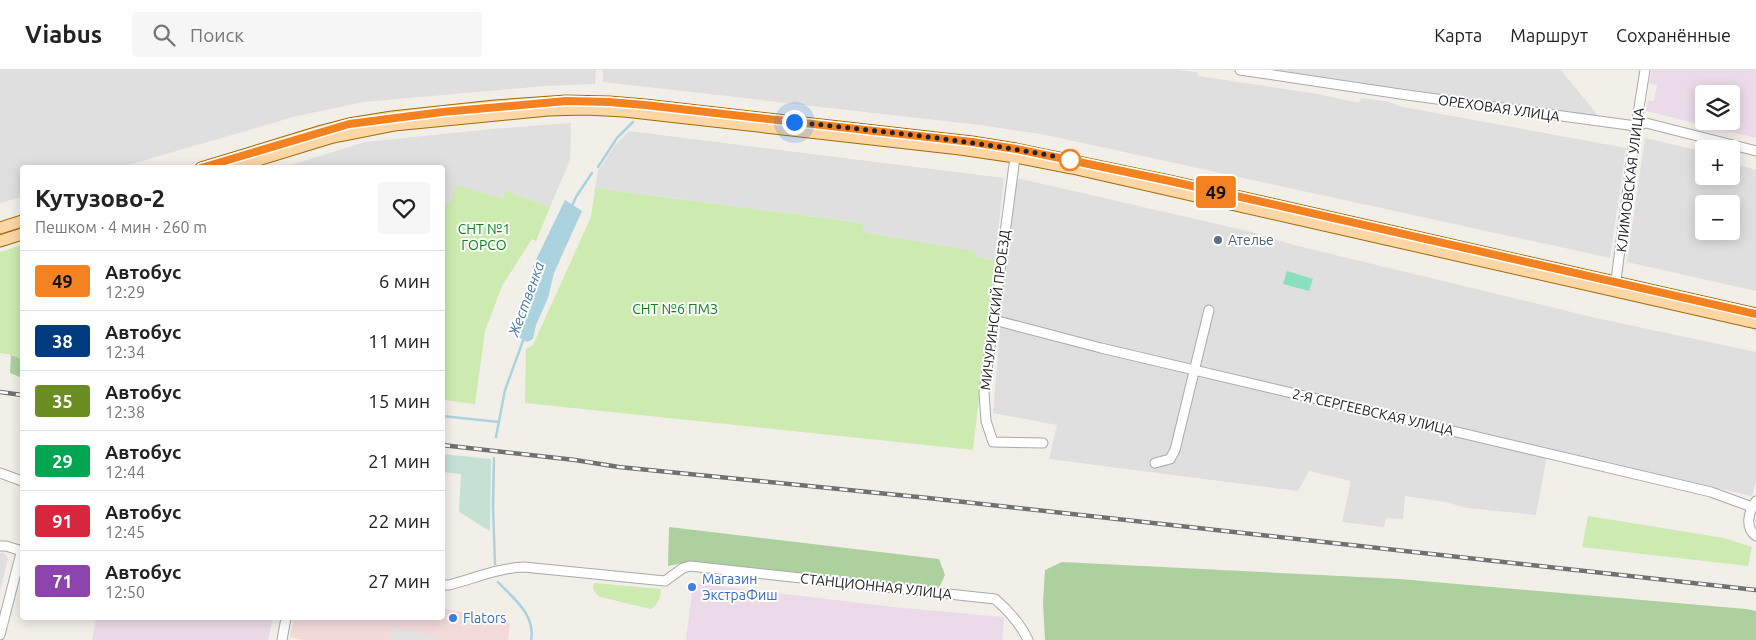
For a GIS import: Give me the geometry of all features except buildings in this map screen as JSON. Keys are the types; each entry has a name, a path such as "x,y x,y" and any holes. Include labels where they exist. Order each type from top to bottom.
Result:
{"main road":[{"path":"211,165 322,131 384,118 530,103 566,101 609,102 972,142 1016,149 1170,181 1615,287 1756,323"},
{"path":"241,165 333,136 363,130 490,115 585,109 792,130 1015,157 1615,287 1756,314"},
{"path":"0,228 20,222"},
{"path":"0,241 20,235"}],"street":[{"name":"ОРЕХОВАЯ УЛИЦА","path":"1240,70 1636,126 1646,123 1756,150"},
{"name":"КЛИМОВСКАЯ УЛИЦА","path":"1615,287 1645,70"},
{"name":"МИЧУРИНСКИЙ ПРОЕЗД","path":"1015,157 984,392 986,421 993,442 1043,443"},
{"path":"1155,463 1170,459 1175,450 1209,310"},
{"name":"2-Я СЕРГЕЕВСКАЯ УЛИЦА","path":"994,320 1101,348 1754,504"},
{"path":"0,473 20,480"},
{"path":"1754,504 1749,528 1756,536"},
{"path":"0,546 20,550"},
{"path":"0,635 20,558"},
{"name":"СТАНЦИОННАЯ УЛИЦА","path":"445,585 507,568 524,567 665,581 682,568 690,566 995,599 1011,614 1022,628 1028,640"},
{"path":"282,640 286,620"}],"shaded area":[{"path":"0,70 596,70 595,84 545,86 364,102 297,116 128,165 20,165 20,198 0,203"},
{"path":"603,70 1177,70 1197,72 1198,76 1318,94 1359,103 1361,98 1386,101 1403,107 1626,148 1610,258 1046,135 980,125 603,82"},
{"path":"1276,70 1561,70 1596,113 1595,119 1563,112"},
{"path":"1652,70 1756,70 1756,138 1723,130 1740,130 1740,85 1695,85 1695,123 1646,111 1648,101 1654,101 1657,85 1649,83"},
{"path":"571,123 570,160 550,207 504,190 503,200 457,185 449,204 445,204 445,165 291,165 365,142"},
{"path":"629,131 1004,178 995,260 975,257 975,251 867,233 863,231 862,223 595,188 598,171 615,145"},
{"path":"1645,138 1695,150 1695,185 1740,185 1740,166 1756,170 1756,291 1627,262"},
{"path":"1017,178 1252,232 1294,245 1596,318 1756,352 1756,481 1752,496 1548,450 1536,515 1467,508 1445,502 1405,496 1403,519 1386,518 1384,527 1342,522 1351,481 1309,471 1298,491 1049,459 1057,425 993,413 1010,213"},
{"path":"0,553 4,553 8,558 0,591"},
{"path":"693,583 894,607 1004,617 1002,640 686,640"},
{"path":"445,608 510,623 508,640 304,640 290,637 294,620 445,620"},
{"path":"96,620 273,620 268,640 92,640"},
{"path":"393,627 446,640 390,640"}],"green space":[{"name":"СНТ №1 ГОРСО","path":"457,185 503,199 504,190 550,207 536,241 532,239 502,286 485,331 475,404 445,400 445,204 449,204"},
{"name":"СНТ №6 ПМЗ","path":"595,188 862,223 863,231 867,233 975,251 976,257 995,260 973,450 525,403 526,349 533,345 591,217"},
{"path":"20,246 20,358 0,353 0,252"},
{"path":"1287,271 1313,279 1309,291 1283,284"},
{"path":"11,355 20,358 20,377 10,373"},
{"path":"445,454 491,459 490,531 459,512 461,474 445,472"},
{"path":"1588,516 1724,538 1752,547 1748,566 1582,547"},
{"path":"669,527 939,559 945,575 939,588 688,562 668,566"},
{"path":"1062,562 1400,579 1746,609 1756,611 1756,640 1045,640 1043,603 1045,570"},
{"path":"594,583 661,589 659,600 651,609 600,597 594,589"}],"water":[{"path":"565,200 582,211 554,273 548,298 536,325 533,339 527,342 517,334 518,319 531,287 533,266"}],"waterway":[{"name":"Жественка","path":"598,167 617,138 633,122"},
{"name":"Жественка","path":"571,208 592,173"},
{"name":"Жественка","path":"496,437 505,390 524,338"},
{"path":"445,416 499,422"},
{"name":"Жественка","path":"494,458 495,564"},
{"name":"Жественка","path":"498,582 527,615 532,631 531,640"}],"railway":[{"path":"0,392 20,395"},
{"path":"445,445 575,460 619,467 928,498 1756,590"}],"bus line":[{"name":"49","path":"211,165 322,131 349,124 392,117 530,103 566,101 627,103 972,142 1016,149 1170,181 1756,314"}],"place":[{"name":"Ателье","path":"1218,240"},
{"name":"Магазин ЭкстраФиш","path":"692,587"},
{"name":"Flators","path":"453,618"}],"route":[{"path":"794,122 972,142 1073,160 1070,160"}]}
